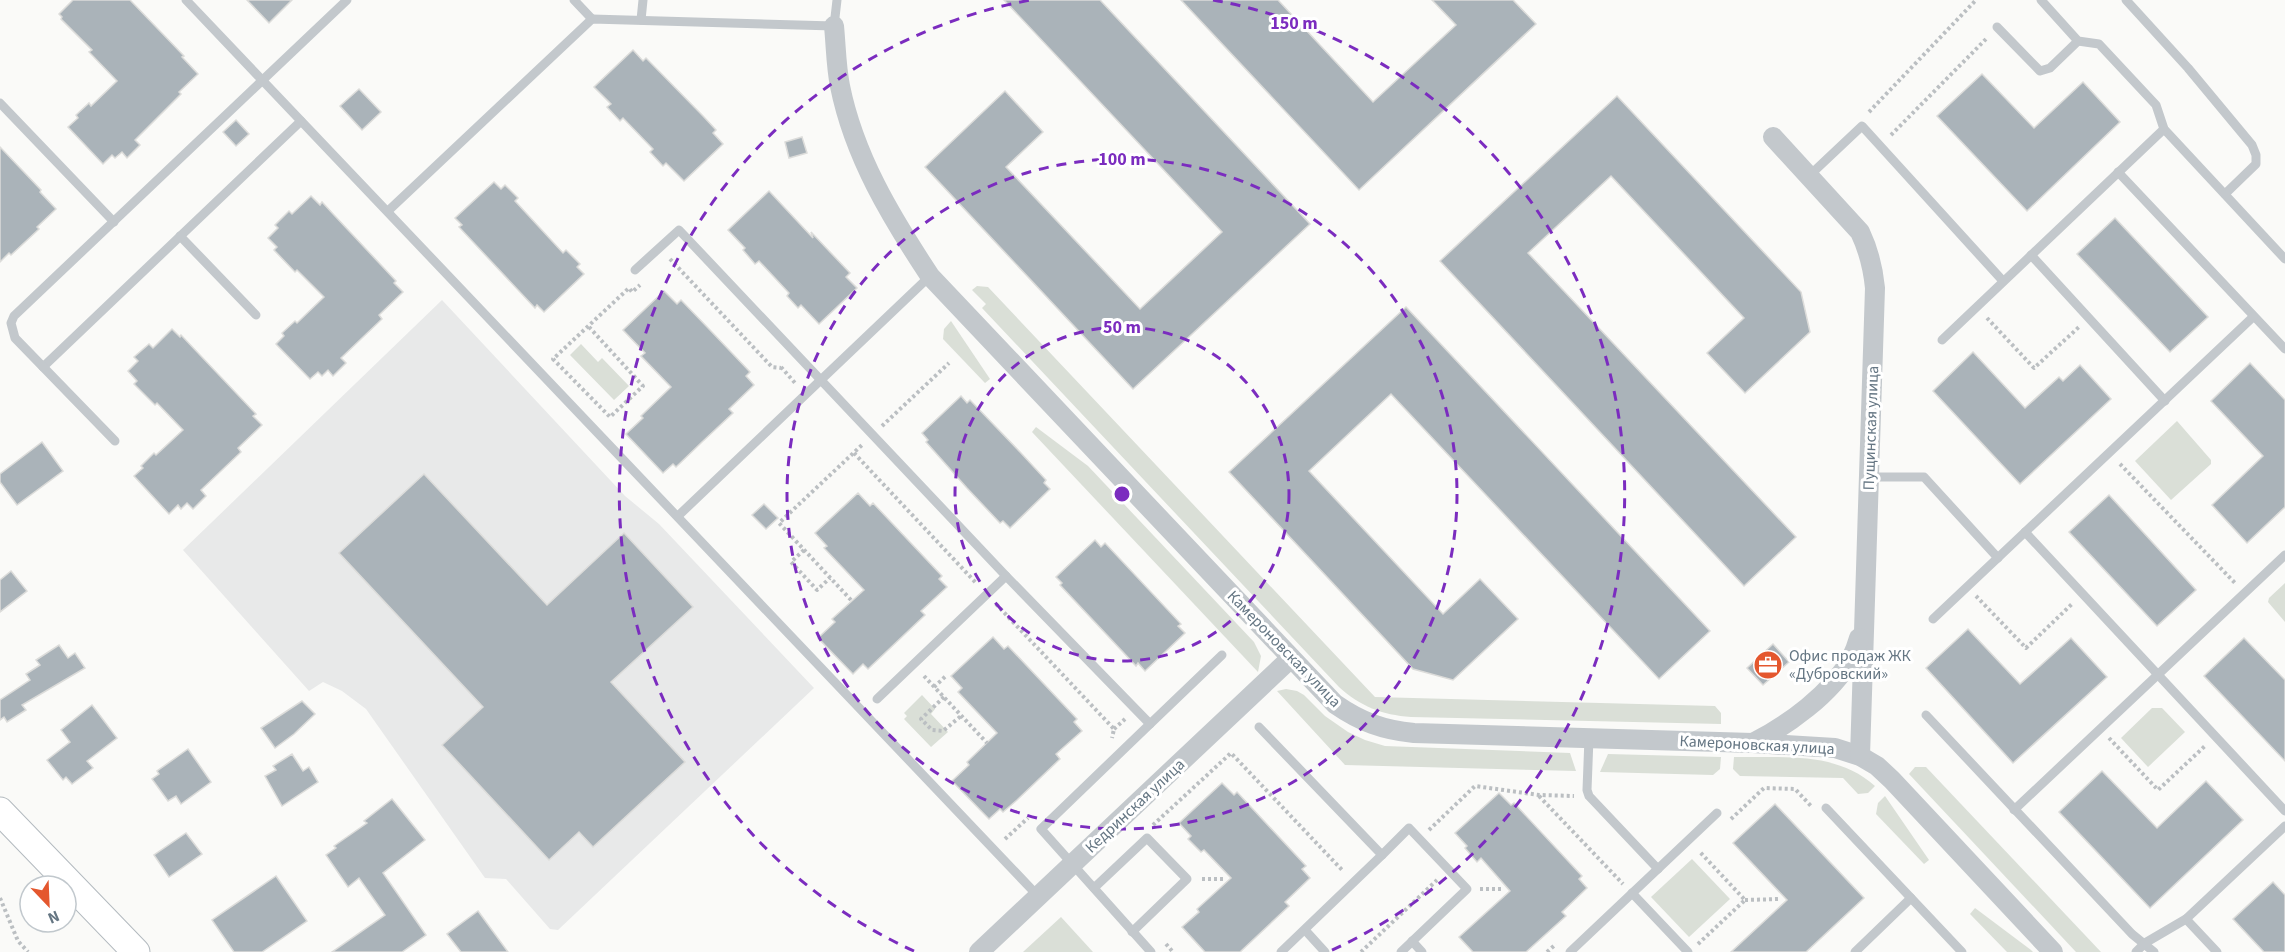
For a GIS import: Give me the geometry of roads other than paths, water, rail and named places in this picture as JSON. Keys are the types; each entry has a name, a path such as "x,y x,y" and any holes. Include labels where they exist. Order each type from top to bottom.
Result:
{"street":[{"name":"Камероновская улица","path":"834,26 840,85 860,152 880,194 930,276 1335,704 1351,715 1382,729 1414,733 1753,743 1835,748 1860,756 1877,766 1892,780 2053,952"},
{"name":"Пущинская улица","path":"1773,137 1860,232 1872,265 1875,288 1860,756"},
{"path":"1753,743 1796,717 1835,681 1851,659 1865,625"},
{"name":"Кедринская улица","path":"979,952 1290,659"},
{"path":"0,811 127,949"}],"lane":[{"path":"186,0 1038,896"},
{"path":"115,441 15,338 11,323 14,316 347,0"},
{"path":"574,0 592,19"},
{"path":"641,20 643,0"},
{"name":"Камероновская улица","path":"834,26 837,0"},
{"path":"2041,0 2078,41 2099,44 2156,105 2164,129 2285,259"},
{"path":"2126,0 2188,68 2252,145 2256,155 2256,164 2225,194"},
{"path":"388,211 592,19 834,26"},
{"path":"1997,27 2040,71 2050,68 2078,41"},
{"path":"0,103 114,222"},
{"path":"43,367 301,121"},
{"path":"1810,175 1862,126 2003,281"},
{"path":"1941,340 2164,129"},
{"path":"2118,172 2285,349"},
{"path":"635,270 679,230 1006,576 1150,724"},
{"path":"180,236 256,315"},
{"path":"2031,255 2164,401"},
{"path":"678,516 930,276"},
{"path":"1933,619 2253,317"},
{"path":"1869,477 1924,477 1998,558"},
{"path":"2025,532 2285,811"},
{"path":"2014,810 2285,555"},
{"path":"877,699 1006,576"},
{"path":"1151,952 1041,829 1222,656"},
{"path":"1926,715 2132,934 2154,952"},
{"path":"1258,727 1382,855"},
{"path":"1589,738 1587,790 1589,796 1658,869"},
{"path":"1826,808 1962,952"},
{"path":"1570,952 1718,813"},
{"path":"2136,952 2145,943 2186,919 2285,826"},
{"path":"1281,952 1409,828 1467,889 1401,952"},
{"path":"1094,888 1147,838 1187,879 1132,932"},
{"path":"1632,893 1688,952"},
{"path":"1855,952 1911,898"},
{"path":"2186,919 2217,952"},
{"path":"1305,930 1325,952"},
{"path":"1412,941 1422,952"}],"place":[{"name":"Офис продаж ЖК «Дубровский»","path":"1768,665"}]}
